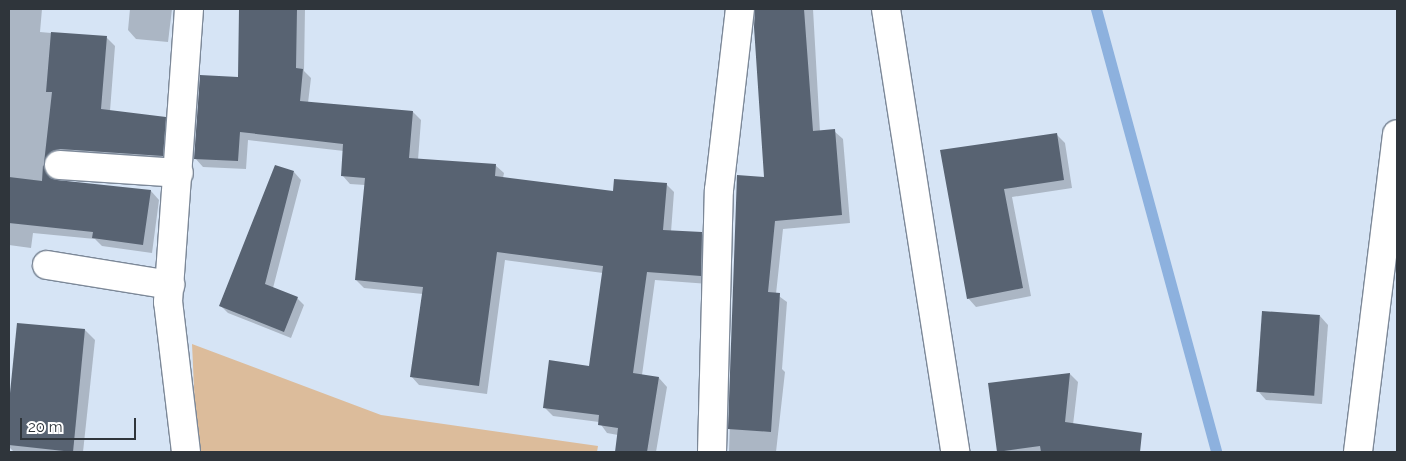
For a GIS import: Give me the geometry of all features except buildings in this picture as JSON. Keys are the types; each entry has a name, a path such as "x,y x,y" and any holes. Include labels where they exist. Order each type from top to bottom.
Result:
{"street":[{"path":"186,452 168,302 180,173 189,9"},
{"path":"712,452 719,190 740,9"},
{"path":"886,9 955,452"},
{"path":"1358,452 1397,134"},
{"path":"59,165 180,173"},
{"path":"47,265 170,285"}],"shaded area":[{"path":"192,344 381,415 598,446 597,452 197,452"}],"waterway":[{"path":"1096,9 1216,452"}]}
